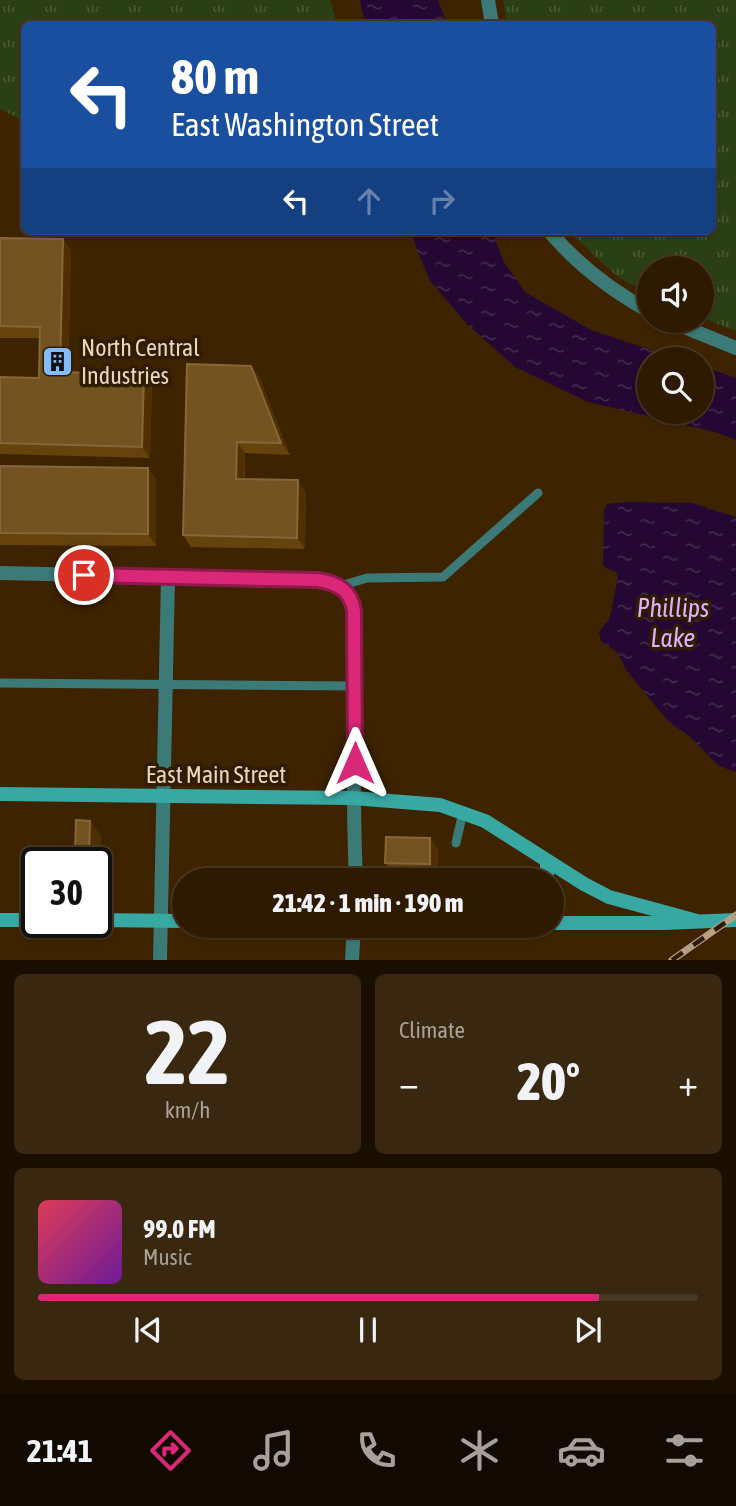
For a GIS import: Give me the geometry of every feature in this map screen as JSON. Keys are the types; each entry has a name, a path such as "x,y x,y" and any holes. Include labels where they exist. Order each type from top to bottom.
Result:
{"main road":[{"name":"East Main Street","path":"0,794 353,798 440,805 485,821 609,897 697,921"},
{"path":"547,860 547,868"},
{"path":"0,920 21,920"},
{"path":"112,920 172,920"},
{"path":"564,923 736,920"}],"street":[{"path":"488,0 492,21"},
{"path":"553,235 580,266 606,286 637,304"},
{"path":"699,333 736,348"},
{"path":"0,573 318,580 340,586 353,603 356,868"},
{"path":"160,960 168,577"},
{"path":"352,960 353,938"}],"lane":[{"path":"340,586 367,579 443,577 538,493"},
{"path":"0,683 354,686"},
{"path":"456,843 463,812"}],"green space":[{"path":"0,0 330,0 336,21 21,21 21,120 0,109"},
{"path":"503,0 736,0 736,331 714,323 714,256 637,256 637,287 618,277 572,235 716,235 716,21 506,21"}],"water":[{"path":"360,0 438,0 446,21 364,21"},
{"path":"413,235 494,235 504,262 525,292 591,330 642,347 637,347 637,414 588,402 515,367 467,324 430,281"},
{"path":"714,370 736,378 736,440 681,424 714,424"},
{"name":"Phillips Lake","path":"692,503 736,517 736,772 719,766 689,736 669,722 626,670 617,652 601,641 599,632 610,617 618,577 616,572 603,564 604,511 607,504"}],"building":[{"name":"North Central Industries","path":"0,238 63,239 60,372 144,374 142,447 0,443 0,377 39,378 40,327 0,326"},
{"name":"North Central Industries","path":"187,364 251,366 281,443 237,442 236,479 298,480 297,538 183,535"},
{"path":"0,466 148,468 148,534 0,533"},
{"path":"76,820 90,821 89,847 75,847"},
{"path":"386,837 430,838 430,864 385,863"}],"railway":[{"path":"672,960 736,915"}],"place":[{"name":"North Central Industries","path":"58,361"}],"route":[{"path":"84,575 318,580 340,586 350,597 354,611 355,763"}]}
